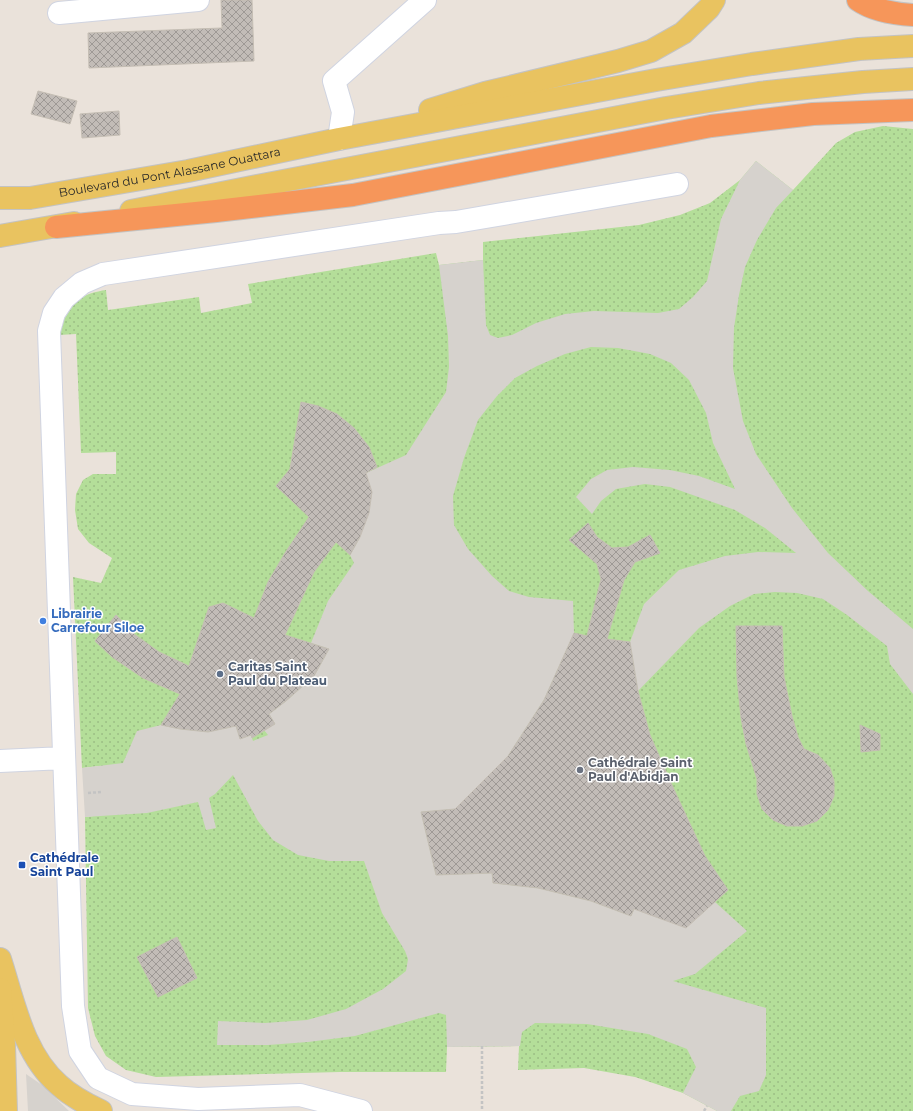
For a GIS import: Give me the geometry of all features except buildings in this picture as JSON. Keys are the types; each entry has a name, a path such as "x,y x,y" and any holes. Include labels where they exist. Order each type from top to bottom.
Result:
{"highway":[{"path":"858,0 864,4 899,14 913,15"},
{"path":"56,227 216,211 353,195 711,126 813,114 913,110"}],"main road":[{"path":"339,139 485,93 618,61 651,51 683,33 709,8 714,0"},
{"path":"339,139 656,80 752,64 859,49 913,46"},
{"path":"0,236 56,227 257,186 666,108 759,93 863,82 913,80"},
{"name":"Boulevard du Pont Alassane Ouattara","path":"0,198 30,198 180,172 339,139"},
{"path":"0,959 23,1033 36,1057 50,1077 59,1086 74,1097 100,1111"},
{"path":"0,984 6,1111"}],"lane":[{"path":"59,13 198,0"},
{"path":"339,139 343,112 334,81 425,0"},
{"path":"361,1111 300,1095 198,1099 132,1094 98,1078 80,1051 73,1006 64,758 49,331 54,313 64,298 82,283 103,274 439,223 456,222 678,184"},
{"path":"0,762 64,758"}],"path":[{"path":"482,1046 482,1111"},
{"path":"704,1111 707,1106"}],"green space":[{"path":"883,126 913,129 913,1111 717,1111 683,1093 635,1077 584,1068 518,1070 519,1046 447,1047 446,1072 340,1072 156,1077 126,1070 106,1056 95,1036 88,1008 85,817 102,815 99,766 82,768 73,577 101,583 112,558 89,543 78,529 75,510 76,494 83,480 93,474 116,474 116,452 81,453 76,334 59,335 61,324 73,303 91,293 106,290 108,310 199,297 201,313 252,303 248,284 436,253 439,265 483,260 483,242 639,225 680,215 710,203 740,180 756,161 793,190 836,143 855,132"}],"shaded area":[{"path":"756,161 793,190 776,208 757,240 745,267 734,328 733,368 743,421 756,454 792,508 828,553 868,591 913,629 913,694 890,664 887,646 847,615 823,599 797,593 775,592 754,594 730,606 699,628 638,691 630,642 644,604 679,570 725,556 758,552 796,553 765,528 735,510 670,487 645,484 616,489 601,501 592,514 576,497 591,479 607,470 633,467 670,470 699,476 735,489 713,443 706,413 689,380 671,363 650,354 618,348 591,347 565,354 537,366 515,378 497,396 478,420 464,458 453,496 454,525 468,549 492,576 509,591 529,597 573,601 574,633 544,700 508,756 455,809 421,812 436,875 492,873 493,883 538,888 591,901 631,916 634,909 715,902 747,931 695,974 673,981 766,1008 766,1075 759,1091 740,1096 731,1111 717,1111 683,1093 696,1067 687,1049 648,1034 587,1024 535,1023 522,1032 520,1046 447,1047 446,1015 439,1013 355,1036 268,1045 217,1045 218,1021 265,1023 307,1020 346,1009 383,989 406,971 408,959 405,951 382,913 364,861 329,861 298,855 273,840 258,821 233,775 215,794 209,798 216,828 206,830 198,802 147,813 85,817 82,768 123,763 137,731 161,725 208,732 236,726 240,739 251,735 253,741 268,735 264,730 275,724 269,714 314,676 329,649 311,643 328,601 354,563 350,555 360,537 366,473 406,455 446,392 449,367 448,336 439,265 483,260 486,325 490,335 498,338 512,335 536,323 565,314 594,311 658,313 679,309 693,297 707,281 721,219 740,180"},
{"path":"26,1074 42,1085 69,1111 28,1111"}],"place":[{"name":"Librairie Carrefour Siloe","path":"43,621"},
{"name":"Caritas Saint Paul du Plateau","path":"220,674"},
{"name":"Cathédrale Saint Paul d'Abidjan","path":"580,770"},
{"name":"Cathédrale Saint Paul","path":"22,865"}]}
